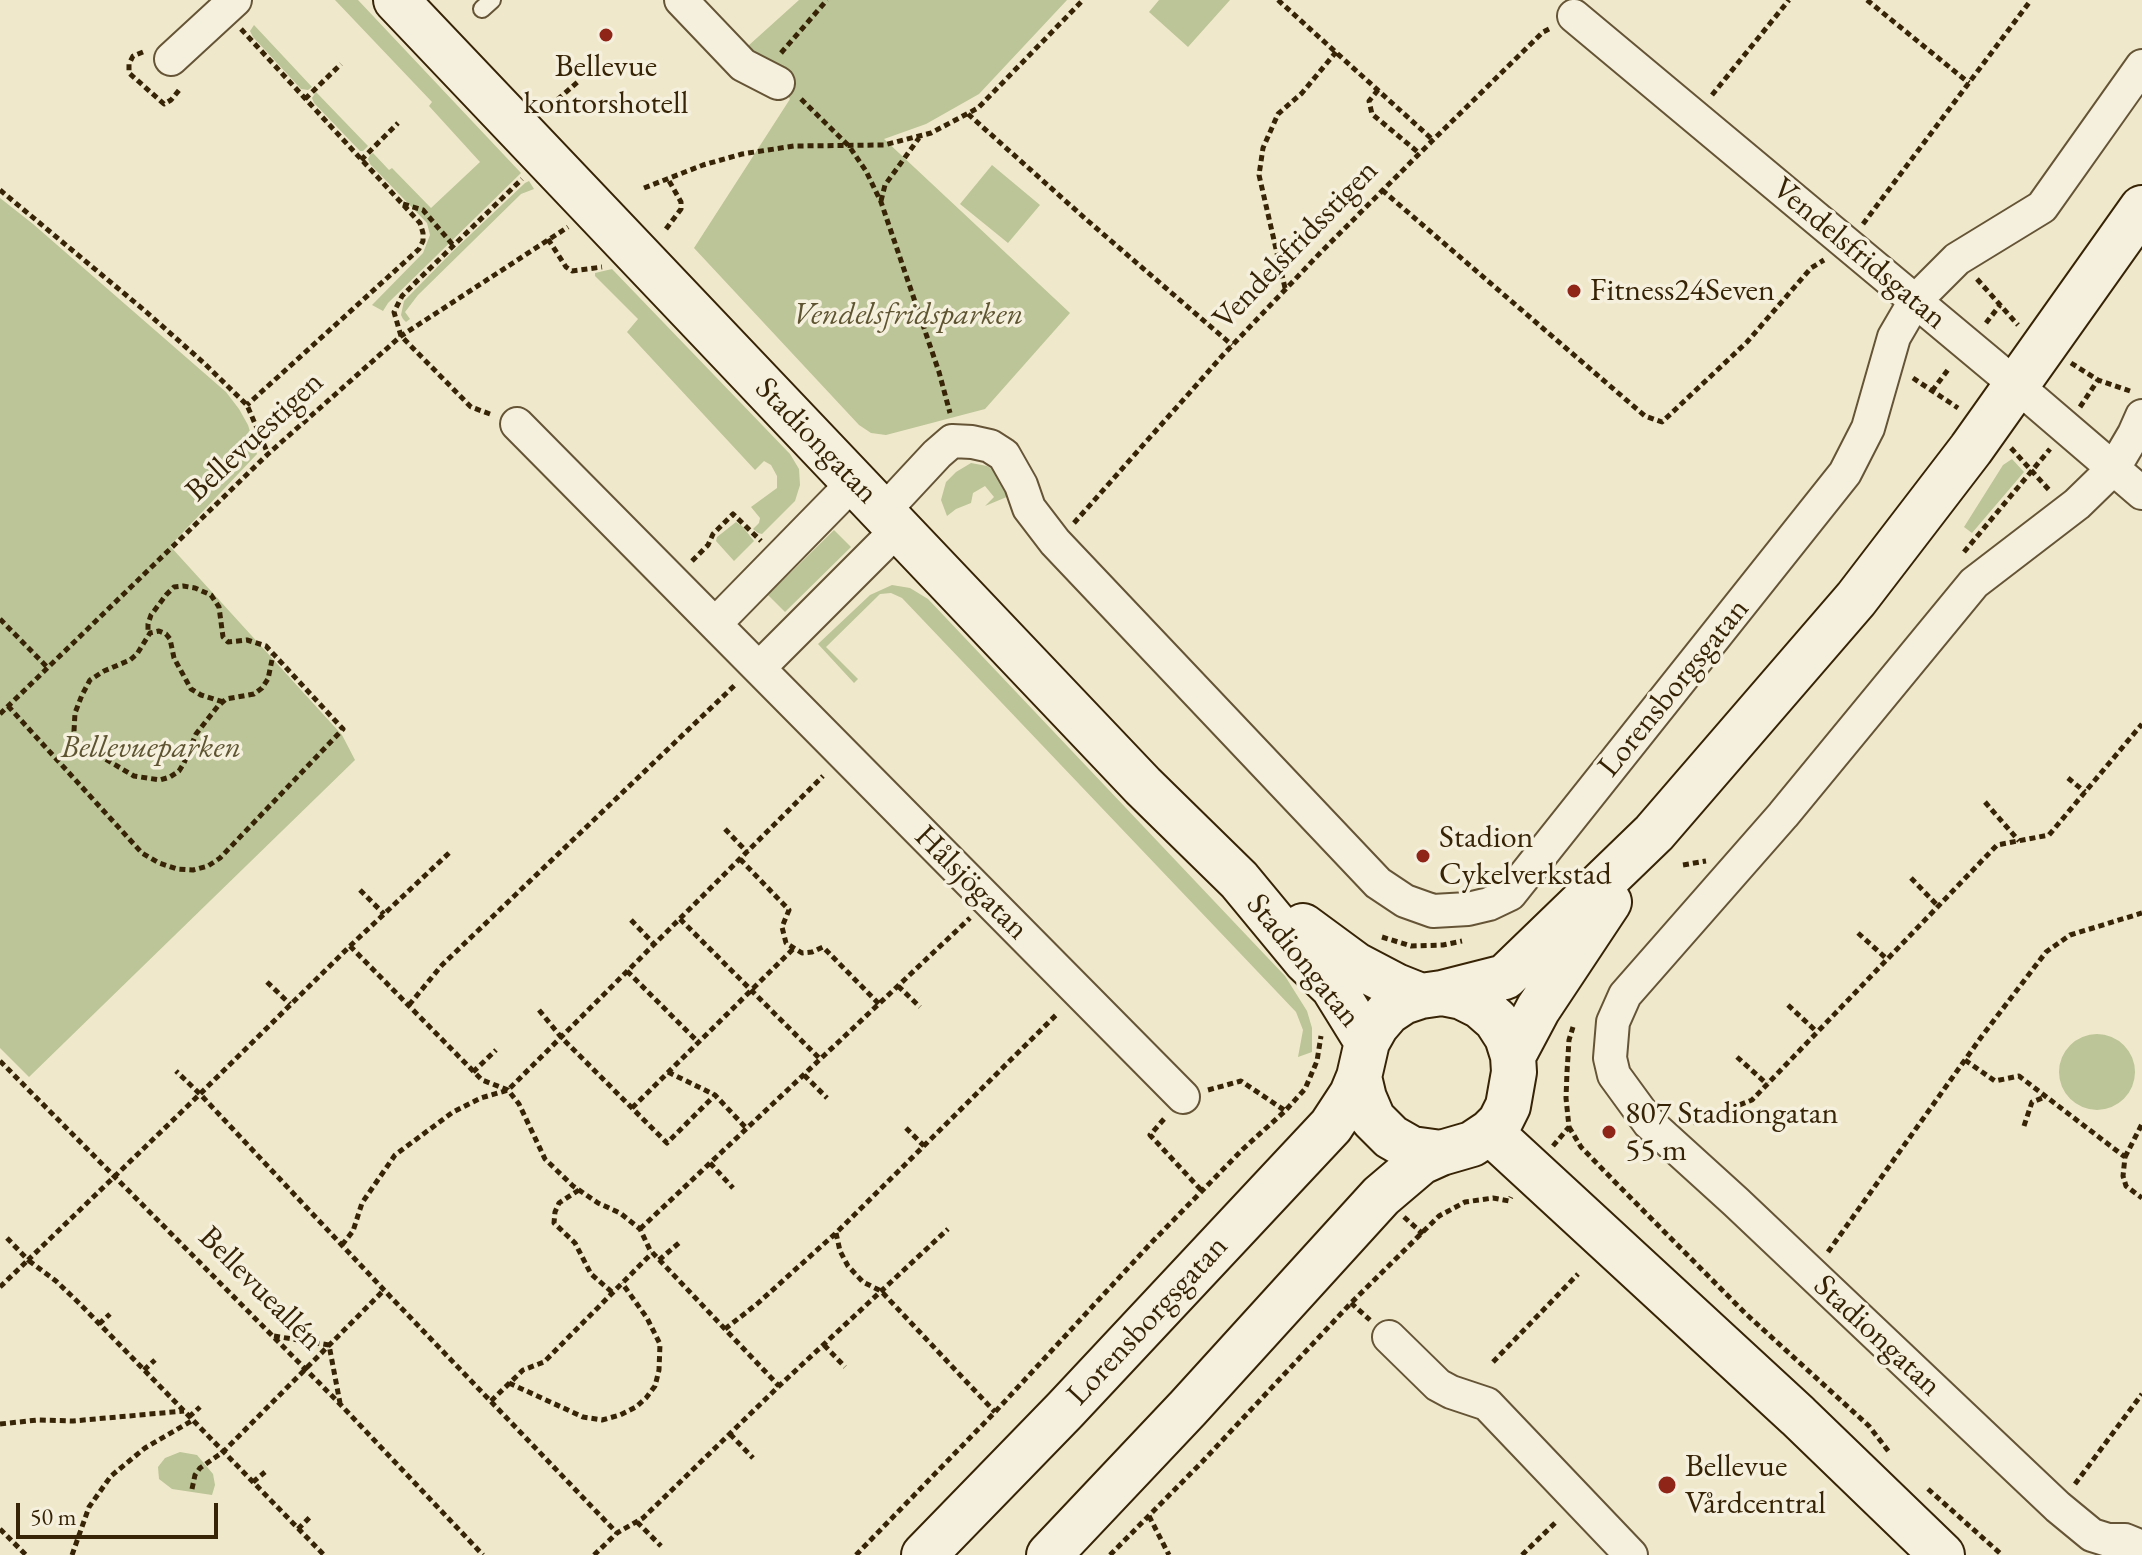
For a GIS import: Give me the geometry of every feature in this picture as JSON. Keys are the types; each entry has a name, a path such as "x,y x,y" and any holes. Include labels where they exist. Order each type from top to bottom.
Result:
{"main road":[{"name":"Stadiongatan","path":"396,0 1143,786 1239,880 1306,961 1333,987 1363,1060"},
{"name":"Lorensborgsgatan","path":"924,1555 1065,1410 1331,1126 1352,1094 1376,1026 1388,1012 1403,1002 1505,977 1654,833 1856,599 1971,449 2142,208"},
{"name":"Lorensborgsgatan","path":"1513,1056 1538,1009 1654,833"},
{"name":"Stadiongatan","path":"1239,880 1356,965 1396,986 1431,994"},
{"name":"Lorensborgsgatan","path":"1431,994 1462,997 1480,1006 1496,1020 1507,1037 1513,1056 1513,1088 1500,1122 1490,1132"},
{"path":"1363,1060 1364,1098 1373,1119 1391,1137 1412,1149 1441,1153"},
{"path":"1049,1555 1381,1196 1421,1162 1472,1144 1490,1132 1798,1416 1942,1555"}],"street":[{"path":"681,0 743,65 770,79"},
{"path":"165,66 229,5"},
{"name":"Vendelsfridsgatan","path":"1574,16 2142,493"},
{"name":"Lorensborgsgatan","path":"952,441 990,446 1004,455 1021,485 1029,508 1055,542 1378,883 1405,901 1433,911 1489,904 1510,894 1845,473 1868,428 1894,337 1915,301 1957,259 2042,207 2142,66"},
{"path":"2114,468 2134,434 2138,405"},
{"name":"Hålsjögatan","path":"517,424 715,624 747,676 988,900 1183,1097"},
{"path":"715,624 878,507 952,441"},
{"name":"Stadiongatan","path":"2114,468 2077,504 1974,583 1783,815 1625,995 1613,1022 1610,1058 1614,1075 1649,1123 2058,1507 2092,1535 2108,1540 2125,1540 2142,1550"},
{"path":"747,676 878,507"},
{"path":"1389,1337 1438,1385 1487,1404 1631,1555"}],"path":[{"path":"827,0 770,79 807,103 849,146 866,171 881,202 939,372 952,419 952,441"},
{"path":"644,188 742,154 794,146 884,145 920,137 978,108 1083,0"},
{"path":"1278,0 1433,140"},
{"path":"1694,116 1789,0"},
{"path":"1867,0 1969,83"},
{"path":"1382,190 1645,416 1662,422 1747,342 1811,268 1848,244 2031,0"},
{"path":"229,5 305,99 420,223 423,233 419,249 247,405"},
{"name":"Vendelsfridsstigen","path":"1055,542 1232,345 1382,190 1543,32 1574,16"},
{"path":"1285,289 1259,175 1263,148 1278,114 1302,93 1336,52"},
{"path":"133,56 165,66 171,100 164,104 128,76 133,56"},
{"path":"305,99 341,64"},
{"path":"550,106 580,80"},
{"path":"1378,90 1369,101 1372,114 1419,153"},
{"path":"968,114 1232,345"},
{"path":"361,160 398,123"},
{"path":"881,202 885,185 920,137"},
{"path":"517,424 471,407 401,336 394,312 402,296 527,173"},
{"path":"666,229 681,209 681,202 668,179"},
{"path":"0,190 144,310 247,405 268,454"},
{"path":"402,204 423,210 453,245"},
{"name":"Bellevuestigen","path":"0,714 268,454 401,336 568,227"},
{"path":"548,239 572,271 596,268"},
{"path":"1970,272 2022,329"},
{"path":"1980,329 2000,305"},
{"path":"1932,391 1955,361"},
{"path":"2067,361 2138,405"},
{"path":"1911,377 1965,412"},
{"path":"2077,411 2098,380"},
{"path":"2009,445 2055,497"},
{"path":"1958,559 2053,445"},
{"path":"673,581 733,514 761,542"},
{"path":"8,706 142,853 177,869 193,870 208,866 220,858 343,729 274,654 266,646 247,640 228,642 223,637 219,607 211,595 183,586 174,587 151,615 148,624 150,633 137,654 90,680 75,713 74,731 85,747 134,776 160,780 179,771 196,734 218,706 226,699 254,694 262,688 268,679 274,654"},
{"path":"0,619 47,667"},
{"path":"150,633 159,631 170,639 174,658 191,689 223,702"},
{"path":"409,1005 442,965 747,676"},
{"path":"1663,1136 1752,1100 1997,845 2049,835 2142,724"},
{"path":"342,1245 353,1231 362,1203 395,1155 453,1112 481,1098 508,1090 823,776"},
{"path":"2068,778 2085,792"},
{"path":"1985,802 2019,841"},
{"path":"725,829 747,852"},
{"path":"0,1287 449,853"},
{"path":"740,859 789,910 782,927 786,943 802,953 823,947 879,1004"},
{"path":"1911,878 1938,906"},
{"path":"360,890 384,914"},
{"path":"640,1229 988,900"},
{"path":"1811,1273 2046,952 2070,935 2142,913"},
{"path":"680,919 820,1059"},
{"path":"631,920 654,944"},
{"path":"1858,933 1887,959"},
{"path":"350,946 473,1072 482,1080 508,1090 519,1104 545,1159 579,1190 620,1213 640,1229 652,1253 779,1386"},
{"path":"632,1108 793,949"},
{"path":"627,971 698,1042"},
{"path":"267,982 290,1004"},
{"path":"898,986 920,1007"},
{"path":"1788,1005 1817,1032"},
{"path":"539,1010 561,1037 667,1143 715,1095"},
{"path":"725,1329 836,1233 1057,1014"},
{"path":"856,1555 995,1412 1152,1242 1305,1089 1317,1061 1320,1023"},
{"path":"1573,1027 1569,1040 1566,1098 1569,1127 1581,1147 1745,1313 1869,1426 1893,1457"},
{"path":"473,1072 496,1050"},
{"path":"1737,1057 1767,1084"},
{"path":"1965,1060 1995,1081 2019,1076 2125,1157"},
{"name":"Bellevueallén","path":"0,1061 340,1404 483,1555"},
{"path":"176,1071 617,1533"},
{"path":"668,1072 715,1095 747,1129"},
{"path":"804,1075 827,1098"},
{"path":"1241,1081 1285,1111"},
{"path":"1183,1097 1150,1135 1202,1191"},
{"path":"2024,1126 2032,1102 2046,1097"},
{"path":"2142,1124 2125,1157 2123,1176 2126,1186 2142,1198"},
{"path":"1110,1555 1351,1303 1439,1216 1465,1202 1493,1198 1509,1201 1569,1127"},
{"path":"906,1128 924,1146"},
{"path":"710,1163 733,1188"},
{"path":"579,1190 559,1203 554,1223 575,1243 591,1274 613,1293"},
{"path":"594,1555 617,1533 643,1518 948,1229"},
{"path":"836,1233 848,1266 863,1282 881,1291 995,1412"},
{"path":"7,1238 28,1260 56,1281 324,1555"},
{"path":"659,1260 680,1242"},
{"path":"491,1401 523,1370 544,1362 652,1253"},
{"path":"1493,1362 1578,1274"},
{"path":"509,1383 593,1419 620,1415 636,1407 655,1386 660,1344 647,1318 622,1283"},
{"path":"192,1489 200,1468 223,1452 384,1290"},
{"path":"99,1324 110,1314"},
{"path":"273,1336 329,1345"},
{"path":"329,1345 340,1404"},
{"path":"823,1345 845,1367"},
{"path":"144,1370 155,1360"},
{"path":"2058,1507 2142,1394"},
{"path":"72,1555 89,1507 111,1476 200,1407"},
{"path":"0,1424 189,1416"},
{"path":"730,1434 753,1458"},
{"path":"253,1482 265,1472"},
{"path":"1922,1483 2002,1555"},
{"path":"1149,1516 1169,1555"},
{"path":"298,1529 310,1517"},
{"path":"637,1522 661,1546"},
{"path":"1522,1555 1555,1523"},
{"path":"0,1529 26,1555"}],"green space":[{"path":"335,0 358,0 521,173 383,311 372,305 423,253 430,235 427,223 370,164 370,155 373,153 389,170 392,168 431,208 480,162 429,106 432,102"},
{"name":"Vendelsfridsparken","path":"799,0 1067,0 979,94 926,124 884,139 1070,313 985,409 886,435 871,433 859,425 694,248 790,99 748,46"},
{"path":"1159,0 1230,0 1188,47 1149,12"},
{"path":"254,25 312,87 301,89 253,37 250,31"},
{"path":"316,92 368,146 363,151 314,103 312,98"},
{"path":"992,165 1040,205 1008,243 960,204"},
{"path":"529,181 534,189 521,194 418,295 405,312 410,319 406,322 401,315 404,301"},
{"name":"Bellevueparken","path":"0,198 226,392 239,409 248,425 257,454 170,546 342,735 355,760 29,1077 0,1048"},
{"path":"612,269 790,454 799,469 800,485 795,501 762,534 753,529 760,518 751,507 777,488 777,476 771,465 764,461 755,470 627,332 638,319 595,276 595,273"},
{"path":"2012,459 2024,472 1972,533 1964,527 2003,465"},
{"path":"971,463 995,471 1009,496 985,506 994,497 985,486 973,493 971,503 947,516 941,500 946,482"},
{"path":"736,522 754,541 734,561 716,541"},
{"path":"834,530 851,547 785,612 768,595"},
{"path":"892,585 910,588 928,599 1285,976 1307,1011 1312,1028 1312,1052 1298,1057 1303,1030 1296,1012 902,598 891,593 880,594 826,647 858,679 854,683 818,644 870,595"},
{"path":"2097,1034 2112,1037 2124,1045 2132,1057 2135,1072 2132,1087 2124,1099 2112,1107 2097,1110 2082,1107 2070,1099 2062,1087 2059,1072 2062,1057 2070,1045 2082,1037"},
{"path":"180,1452 197,1455 213,1474 215,1485 212,1495 172,1489 159,1479 158,1467 165,1458"}],"place":[{"name":"Bellevue kontorshotell","path":"606,35"},
{"name":"Fitness24Seven","path":"1574,291"},
{"name":"Stadion Cykelverkstad","path":"1423,856"},
{"name":"807 Stadiongatan 55 m","path":"1609,1132"},
{"name":"Bellevue Vårdcentral","path":"1667,1485"}]}
